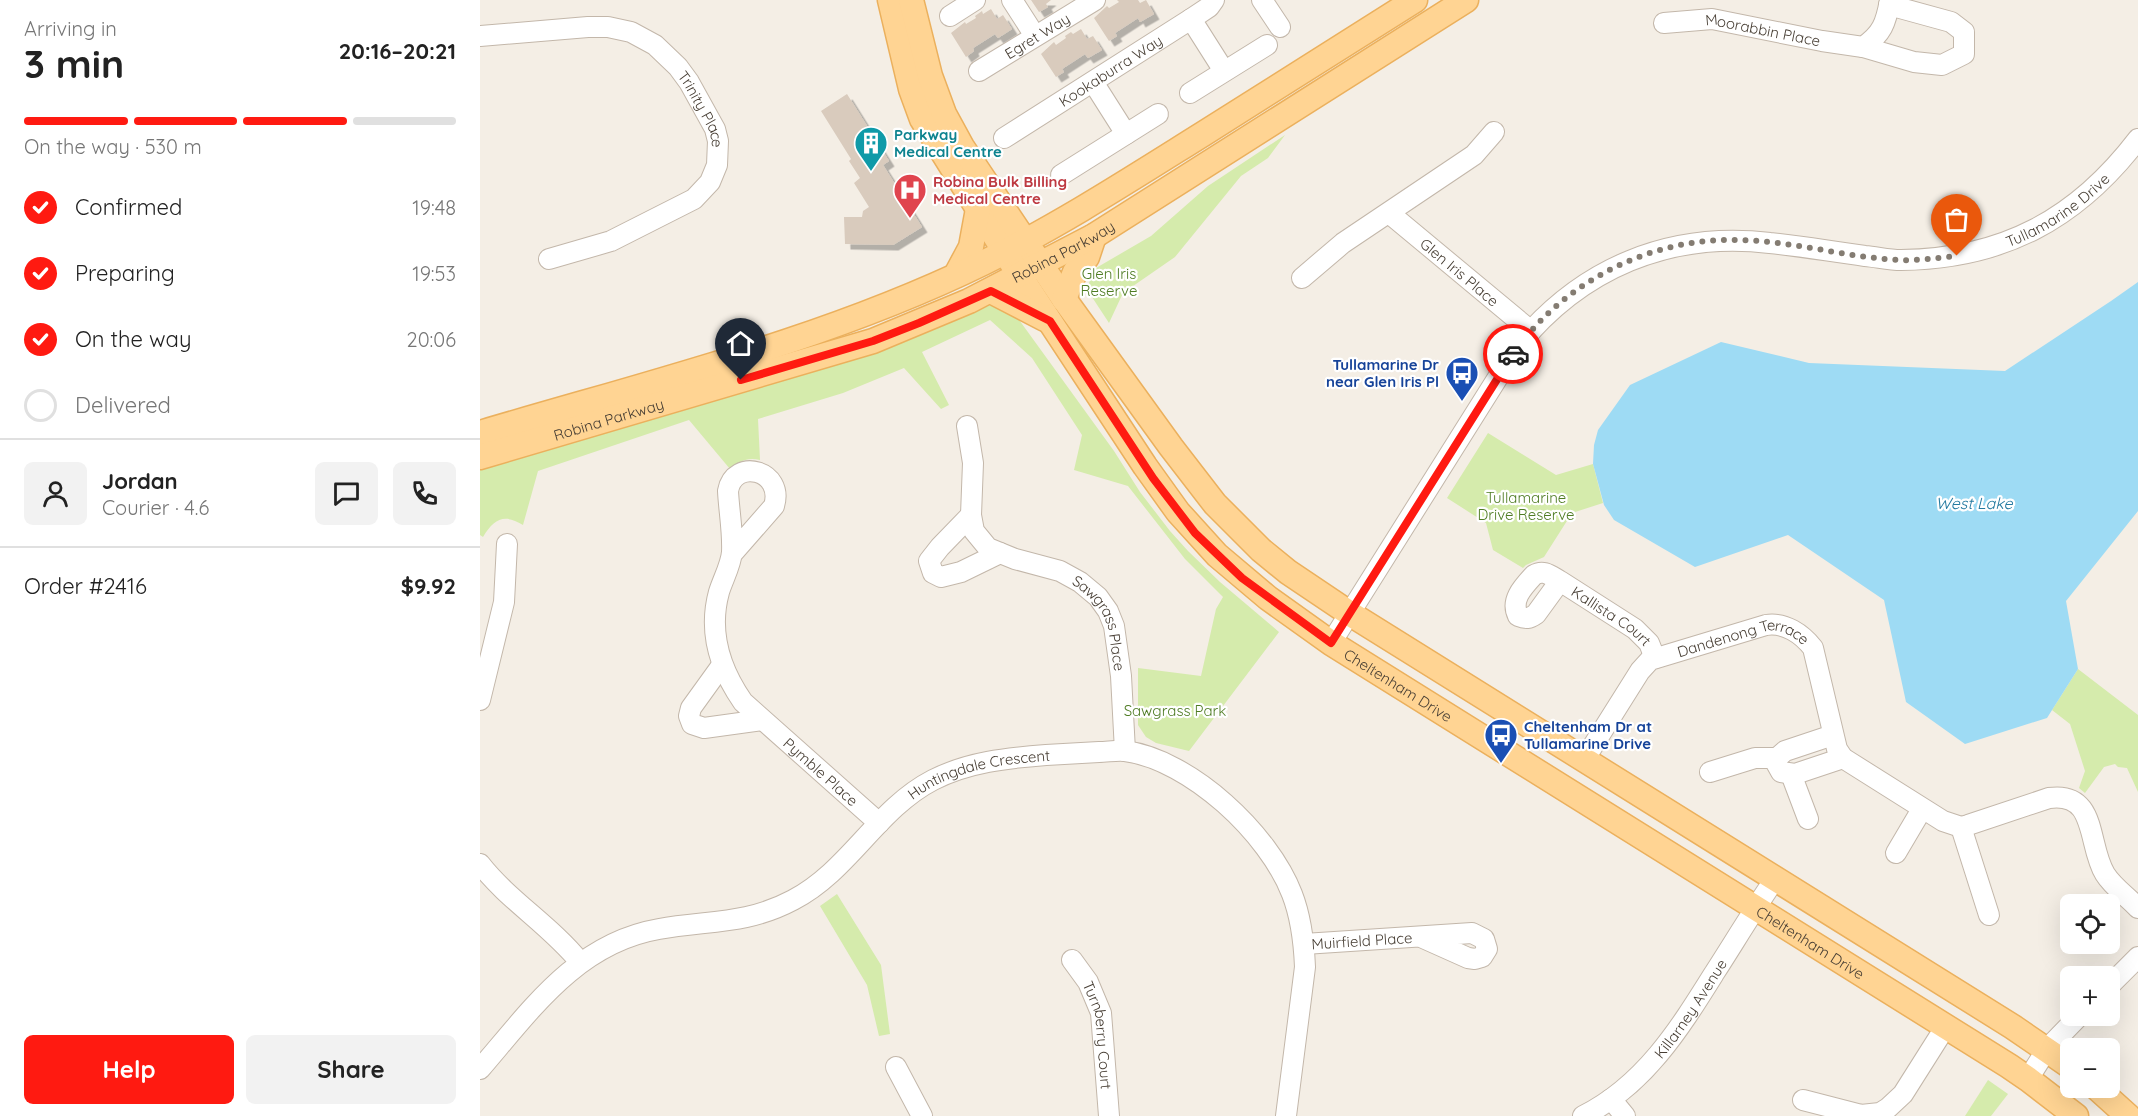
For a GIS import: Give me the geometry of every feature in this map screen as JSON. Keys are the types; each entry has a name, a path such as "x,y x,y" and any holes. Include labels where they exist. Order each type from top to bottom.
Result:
{"main road":[{"name":"Cheltenham Drive","path":"890,0 911,89 922,119 988,207 1030,270 1050,321 1150,474 1195,533 1217,555 1251,585 1331,643 1946,1026 2028,1079 2076,1116"},
{"name":"Cheltenham Drive","path":"910,0 937,98 962,147 988,207"},
{"name":"Robina Parkway","path":"480,433 836,325 956,275 1057,224 1113,191 1415,0"},
{"name":"Robina Parkway","path":"480,457 873,341 991,291 1094,236 1466,0"},
{"path":"956,275 988,207 1057,224"},
{"path":"1064,299 1075,272 1088,257 1094,236"},
{"name":"Cheltenham Drive","path":"1030,270 1064,299 1215,504 1261,550 1288,572 1349,613 2060,1059"},
{"path":"991,291 1050,321"},
{"path":"2108,1098 2128,1116"}],"street":[{"path":"951,15 975,0"},
{"path":"1012,0 1035,36"},
{"name":"Egret Way","path":"979,71 1095,0"},
{"name":"Kookaburra Way","path":"1004,138 1191,19 1209,7 1214,0"},
{"path":"1262,0 1280,27"},
{"name":"Moorabbin Place","path":"1664,24 1712,19 1863,47 1914,62 1942,65 1964,54 1964,32 1950,22 1889,2 1885,24 1878,36 1863,47"},
{"path":"1191,19 1224,71"},
{"name":"Trinity Place","path":"480,36 588,27 608,27 631,32 656,45 678,67 715,129 718,141 717,165 710,182 694,199 611,241 549,259"},
{"path":"1190,93 1266,45"},
{"path":"1092,82 1126,134"},
{"path":"1060,175 1158,114"},
{"path":"1302,278 1342,243 1474,155 1494,132"},
{"name":"Tullamarine Drive","path":"1331,643 1505,365 1549,312 1584,284 1625,262 1682,244 1710,240 1740,240 1898,260 1957,256 2000,245 2050,222 2083,198 2119,164 2138,139"},
{"name":"Glen Iris Place","path":"1389,213 1531,331"},
{"name":"Sawgrass Place","path":"967,426 973,463 971,515 974,531 988,548 1000,554 1060,571 1080,582 1098,597 1108,611 1114,626 1121,676 1125,750"},
{"path":"971,515 929,561 933,573 941,577 961,572 1000,554"},
{"path":"480,700 504,602 507,544"},
{"name":"Pymble Place","path":"732,554 718,594 714,620 716,640 728,679 743,702 879,823"},
{"name":"Kallista Court","path":"1560,581 1635,629 1649,643 1655,658"},
{"name":"Dandenong Terrace","path":"1584,760 1643,667 1655,658 1774,624 1793,630 1808,641 1816,655 1833,735 1843,758"},
{"path":"722,665 691,708 689,716 692,724 704,728 762,720"},
{"path":"1710,771 1755,758 1776,758 1785,751 1833,735"},
{"name":"Huntingdale Crescent","path":"480,1069 548,990 580,962 612,943 634,934 668,927 742,920 766,913 805,894 833,872 897,805 931,781 967,766 1015,757 1125,750 1161,762 1191,776 1218,797 1259,839 1284,876 1293,895 1304,944 1305,967 1286,1116"},
{"path":"1776,758 1781,772 1791,774 1843,758 1922,809 1943,821 1961,827 2049,798 2072,799 2085,812 2106,876 2138,908"},
{"path":"1791,774 1808,819"},
{"path":"1896,853 1922,809"},
{"path":"1961,827 1989,915"},
{"path":"480,864 494,880 561,940 580,962"},
{"name":"Killarney Avenue","path":"1583,1116 1611,1099 1635,1079 1665,1048 1774,879"},
{"name":"Muirfield Place","path":"1304,944 1400,936 1420,937"},
{"path":"2120,975 2138,957"},
{"name":"Turnberry Court","path":"1072,960 1088,982 1101,1013 1109,1116"},
{"path":"1803,1100 1862,1115 1880,1113 1903,1094 1946,1026"},
{"path":"2028,1079 2047,1049 2069,1026"},
{"path":"896,1067 922,1116"},
{"path":"1611,1099 1625,1116"}],"green space":[{"name":"Glen Iris Reserve","path":"1285,135 1268,158 1241,176 1175,257 1123,293 1109,323 1090,294 1088,285 1096,268 1151,236 1208,186"},
{"name":"Sawgrass Park","path":"988,306 999,306 1017,317 1170,531 1220,582 1279,632 1189,751 1156,743 1146,737 1138,725 1138,668 1201,676 1216,609 1223,597 1185,559 1128,486 1074,470 1082,435 1032,358 990,320 922,352 949,405 941,409 904,368 843,393 758,419 760,460 744,460 730,469 689,420 538,471 523,525 510,519 500,520 491,526 483,537 480,535 480,470 871,353 907,341"},
{"name":"Tullamarine Drive Reserve","path":"1488,433 1556,475 1593,464 1603,503 1572,513 1544,557 1523,568 1493,550 1486,523 1447,498"},
{"path":"2078,669 2138,715 2138,792 2127,768 2118,767 2115,764 2104,767 2085,793 2079,788 2085,771 2070,724 2052,710"},
{"path":"837,894 881,965 890,1034 879,1036 867,985 820,906"},
{"path":"1988,1080 2008,1094 1991,1116 1965,1116"}],"water":[{"name":"West Lake","path":"2138,282 2138,511 2066,601 2078,669 2047,718 1965,744 1906,702 1884,600 1788,535 1695,567 1614,520 1604,505 1593,464 1594,445 1598,430 1630,385 1721,342 1809,363 2005,371"}],"building":[{"path":"1031,0 1051,0 1046,4 1048,7 1039,12"},
{"path":"1117,0 1138,0 1140,3 1146,0 1154,14 1140,22 1138,18 1115,33 1117,36 1109,41 1094,18 1107,6 1109,8 1119,2"},
{"path":"991,9 997,19 1003,15 1012,29 998,38 995,34 973,48 974,51 966,57 951,33 965,22 966,24 976,18 975,16 982,11 983,14"},
{"path":"1081,29 1087,39 1093,36 1102,50 1088,58 1085,54 1062,69 1064,72 1056,77 1041,54 1054,42 1056,45 1071,32 1073,34"},
{"name":"Parkway Medical Centre","path":"847,94 889,161 883,165 922,227 893,245 845,244 844,217 862,217 863,211 869,207 854,183 860,178 849,161 851,159 821,111"}],"way so far":[{"path":"1513,354 1549,312 1584,284 1625,262 1682,244 1710,240 1740,240 1898,260 1957,256"}],"place":[{"name":"Parkway Medical Centre","path":"871,172"},
{"name":"Robina Bulk Billing Medical Centre","path":"910,219"},
{"name":"Tullamarine Dr near Glen Iris Pl","path":"1462,402"},
{"name":"Cheltenham Dr at Tullamarine Drive","path":"1501,764"}],"route":[{"path":"741,380 873,341 991,291 1050,321 1153,478 1195,533 1242,578 1331,643 1513,354"}]}
